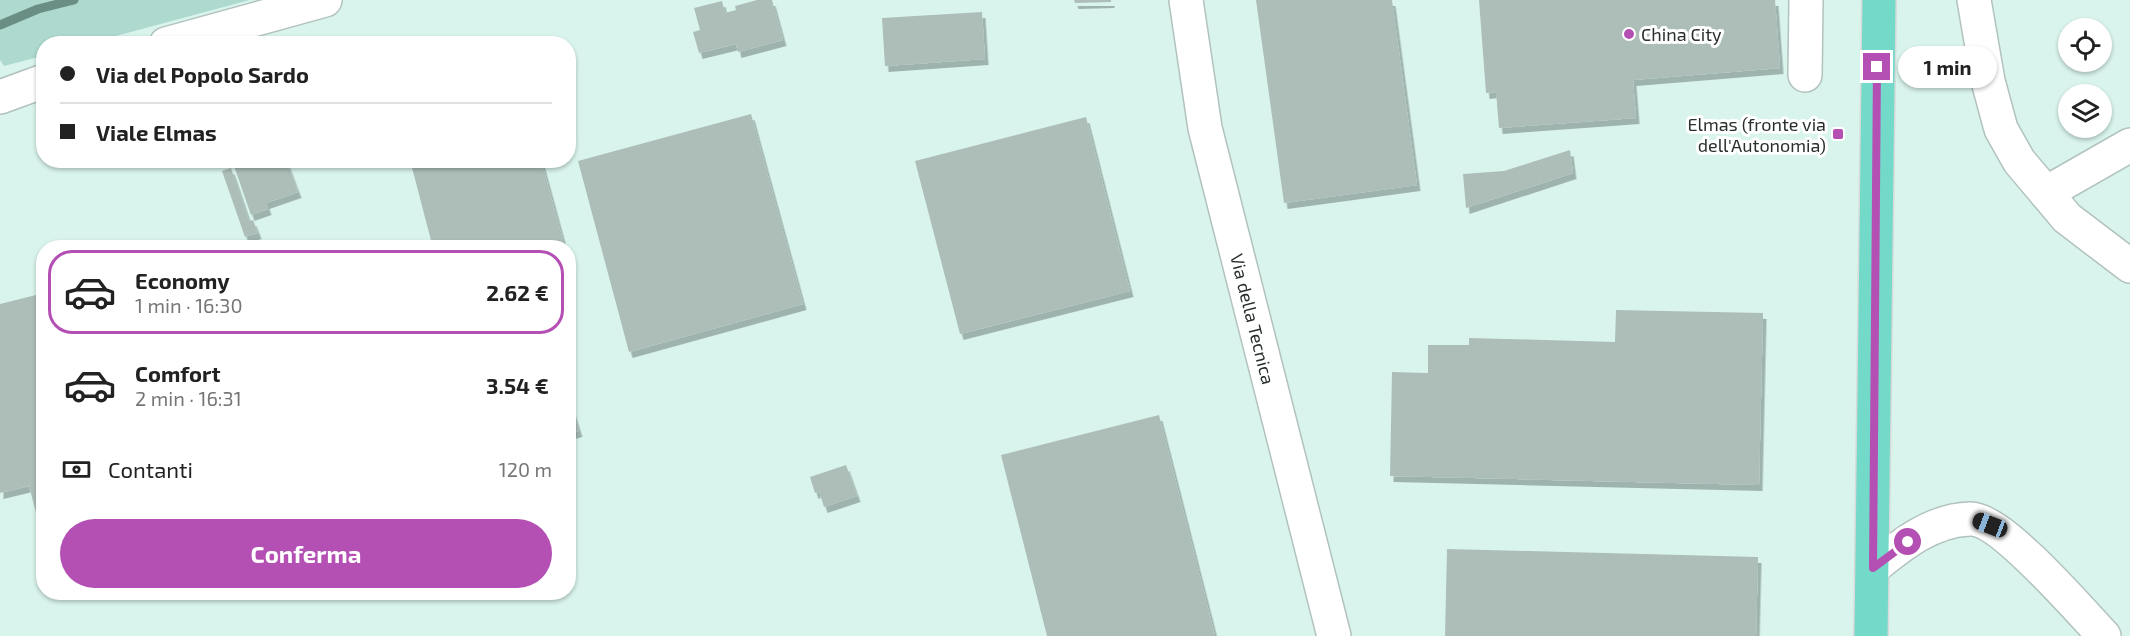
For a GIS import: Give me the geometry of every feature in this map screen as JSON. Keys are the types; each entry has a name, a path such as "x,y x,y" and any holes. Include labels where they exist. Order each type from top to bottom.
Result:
{"main road":[{"path":"1871,636 1879,0"}],"street":[{"path":"195,36 325,0"},
{"name":"Via della Tecnica","path":"1186,0 1204,128 1334,636"},
{"path":"1805,75 1806,0"},
{"path":"1874,0 1879,0"},
{"path":"1974,0 1988,81 2001,129 2019,161 2067,219 2130,266"},
{"path":"0,97 36,84"},
{"path":"2046,193 2130,145"},
{"path":"1873,568 1919,534 1948,522 1973,519 1990,525 2027,556 2104,636"}],"shaded area":[{"path":"0,0 250,0 116,36 36,36 36,58 4,66 0,60"},
{"path":"250,0 2130,0 2130,636 0,636 0,60 4,66 36,58 36,168 576,168 576,36 116,36"}],"building":[{"path":"757,0 772,0 783,40 738,52 736,44 699,53 693,32 700,30 694,8 722,1 725,13 736,10 735,6"},
{"path":"1074,0 1111,0 1111,2 1075,3"},
{"path":"1256,0 1392,0 1417,185 1284,203"},
{"name":"China City","path":"1479,0 1775,0 1780,68 1633,80 1636,118 1499,128 1496,92 1486,93"},
{"path":"982,12 985,59 885,66 882,18"},
{"path":"751,114 803,304 629,352 578,161"},
{"path":"1086,117 1130,291 960,334 915,161"},
{"path":"1570,150 1573,173 1466,208 1463,174 1504,171"},
{"path":"231,168 249,221 253,220 258,233 245,237 222,171"},
{"path":"235,168 289,168 298,192 266,203 268,209 251,215"},
{"path":"412,168 543,168 563,240 431,240"},
{"path":"36,295 36,513 29,486 0,493 0,304"},
{"path":"1616,310 1763,313 1759,485 1390,476 1392,372 1428,373 1428,345 1469,345 1469,338 1615,342"},
{"path":"1159,415 1215,636 1047,636 1001,455"},
{"path":"846,465 857,496 824,507 819,491 815,493 810,477"},
{"path":"1447,549 1758,557 1756,636 1445,636"}],"waterway":[{"path":"0,25 38,9 74,0"}],"place":[{"name":"China City","path":"1629,34"},
{"name":"Elmas (fronte via dell'Autonomia)","path":"1838,134"}],"route":[{"path":"1877,67 1873,568 1908,542"}]}
